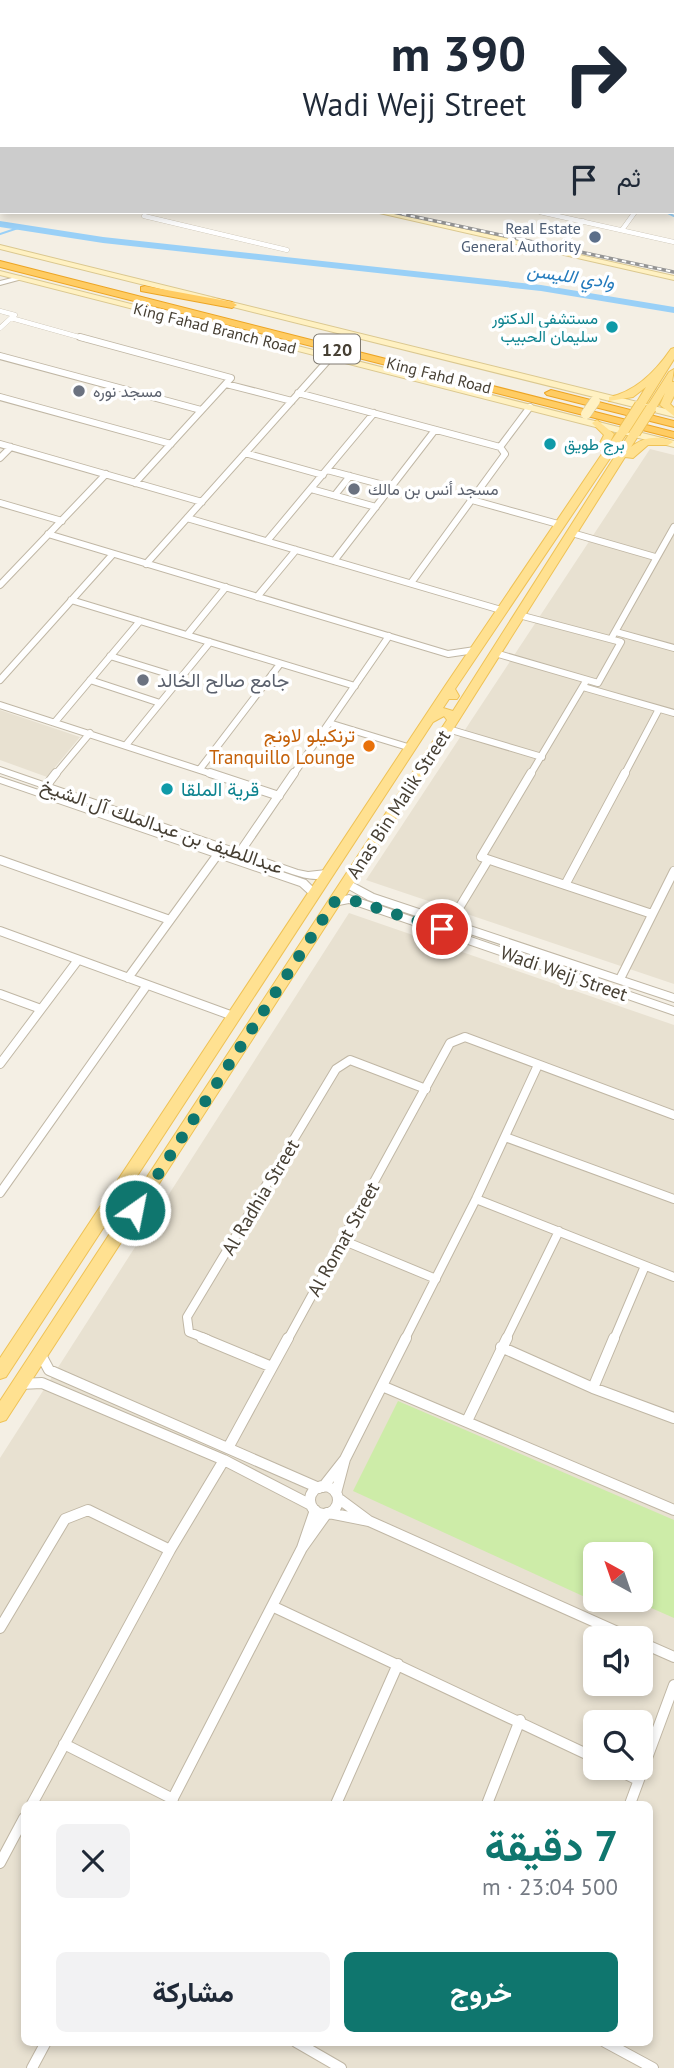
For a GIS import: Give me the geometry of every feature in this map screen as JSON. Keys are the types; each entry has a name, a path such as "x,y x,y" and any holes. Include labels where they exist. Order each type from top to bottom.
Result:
{"highway":[{"name":"King Fahd Road","path":"2,258 674,424"},
{"name":"King Fahd Road","path":"2,258 672,440"},
{"path":"103,282 232,305"},
{"path":"151,312 263,330"}],"main road":[{"path":"388,214 674,278"},
{"path":"421,214 674,270"},
{"name":"King Fahad Branch Road","path":"0,247 593,398 613,399 674,413"},
{"name":"King Fahad Branch Road","path":"0,273 629,432 672,440"},
{"path":"645,406 674,351"},
{"path":"613,399 635,394 651,374 666,363"},
{"name":"Anas Bin Malik Street","path":"0,1415 468,697 604,482 645,406 674,372"},
{"path":"674,386 665,405 674,413"},
{"path":"573,417 586,414 593,398"},
{"path":"590,478 609,437 607,431 597,423"},
{"name":"Anas Bin Malik Street","path":"0,1372 558,524 590,478 629,432"},
{"path":"604,482 638,443 672,440"},
{"path":"449,689 451,695 468,697"},
{"name":"Anas Bin Malik Street","path":"430,719 439,712 447,712 450,725"},
{"path":"146,1150 152,1159 170,1158"},
{"path":"112,1201 128,1199 134,1204 135,1210"}],"street":[{"path":"549,214 673,240"},
{"path":"571,219 575,214"},
{"path":"622,230 634,214"},
{"path":"144,216 287,250"},
{"path":"563,245 583,221"},
{"path":"0,283 20,278"},
{"path":"0,311 15,315 0,328"},
{"path":"11,318 228,375 231,378 135,482"},
{"path":"0,356 201,410"},
{"path":"146,564 331,357"},
{"path":"226,384 292,401"},
{"path":"298,393 500,447 505,454 411,583"},
{"path":"0,397 171,444"},
{"path":"500,447 530,407"},
{"path":"267,541 374,414"},
{"path":"334,561 435,430"},
{"path":"0,444 202,502"},
{"path":"0,458 11,447"},
{"path":"245,453 391,487"},
{"path":"0,584 106,474"},
{"path":"335,495 350,476"},
{"path":"311,489 376,507"},
{"path":"472,500 558,524"},
{"path":"0,503 62,521"},
{"path":"187,518 501,610"},
{"path":"611,639 674,527"},
{"path":"572,533 655,557"},
{"path":"48,534 448,654 463,654 475,650"},
{"path":"257,597 296,550"},
{"path":"0,680 113,554"},
{"path":"187,635 226,587"},
{"path":"71,600 355,686"},
{"path":"519,615 621,642 598,683 585,684"},
{"path":"55,722 140,621"},
{"path":"616,632 674,648"},
{"path":"240,852 389,636"},
{"path":"126,745 210,642"},
{"path":"495,653 674,713"},
{"path":"448,654 464,667"},
{"path":"110,656 181,678"},
{"path":"200,769 280,664"},
{"path":"90,680 160,703"},
{"path":"585,684 481,857 652,914"},
{"path":"0,705 279,796"},
{"path":"565,886 659,709"},
{"path":"329,723 411,748"},
{"path":"450,725 542,757"},
{"path":"46,786 90,733"},
{"name":"عبداللطيف بن عبدالملك آل الشيخ","path":"0,770 202,844 218,854 288,873 308,876 326,874"},
{"name":"عبداللطيف بن عبدالملك آل الشيخ","path":"0,780 202,844 240,852 288,873 314,893"},
{"path":"128,978 218,854"},
{"path":"0,860 170,920"},
{"path":"450,923 488,860"},
{"path":"620,979 674,871"},
{"name":"Wadi Wejj Street","path":"346,883 369,901 674,1012"},
{"name":"Wadi Wejj Street","path":"334,902 369,901 450,923 674,998"},
{"path":"0,931 233,1016"},
{"path":"0,1064 78,960"},
{"path":"0,1194 147,985"},
{"path":"0,994 41,1009"},
{"name":"Al Romat Street","path":"228,1448 450,1043 465,1037 538,1065"},
{"name":"Al Radhia Street","path":"272,1367 189,1332 187,1317 336,1069 350,1060 425,1089"},
{"path":"172,1801 274,1607 302,1548 313,1507 312,1494 321,1488 345,1459 436,1279 538,1065 674,1115"},
{"path":"505,1137 674,1199"},
{"path":"475,1199 674,1277"},
{"path":"467,1421 500,1347 559,1231"},
{"path":"342,1240 436,1279"},
{"path":"593,1388 645,1266"},
{"path":"500,1347 593,1388 674,1418"},
{"path":"41,1354 49,1370 321,1488 337,1496 369,1521"},
{"path":"20,1384 42,1383 224,1460 313,1507 328,1513 369,1521 604,1626"},
{"path":"382,1386 674,1510"},
{"path":"302,1548 328,1513 336,1507 345,1459"},
{"path":"34,1801 170,1550 224,1460"},
{"path":"0,1628 65,1519 88,1510 170,1550"},
{"path":"274,1607 520,1720 583,1752"},
{"path":"653,1648 674,1657"},
{"path":"337,1801 398,1664"},
{"path":"653,1740 674,1685"},
{"path":"488,1801 520,1720"},
{"path":"64,1744 169,1801"},
{"path":"631,1801 638,1780"},
{"path":"0,1863 21,1824"},
{"path":"32,2068 44,2046"},
{"path":"303,2046 341,2068"},
{"path":"612,2046 653,2068"}],"shaded area":[{"path":"650,449 674,455 674,984 366,880"},
{"path":"0,710 80,737 47,777 0,760"},
{"path":"349,913 674,1025 674,2068 0,2068 0,1458"}],"green space":[{"path":"398,1401 674,1520 674,1618 653,1609 653,1542 583,1542 583,1596 353,1491"}],"waterway":[{"path":"670,214 674,216"},
{"name":"وادي الليسن","path":"0,224 103,240 275,259"},
{"path":"0,234 21,227"},
{"name":"وادي الليسن","path":"280,259 415,274"},
{"name":"وادي الليسن","path":"420,275 541,288 674,310"}],"railway":[{"path":"402,214 674,272"}],"place":[{"name":"Real Estate General Authority","path":"595,237"},
{"name":"مستشفى الدكتور سليمان الحبيب","path":"612,327"},
{"name":"مسجد نوره","path":"79,391"},
{"name":"برج طويق","path":"550,444"},
{"name":"مسجد أنس بن مالك","path":"354,489"},
{"name":"جامع صالح الخالد","path":"143,680"},
{"name":"ترنكيلو لاونج Tranquillo Lounge","path":"369,746"},
{"name":"قرية الملقا","path":"167,789"}],"route":[{"path":"135,1210 334,902 352,900 442,929"}]}
